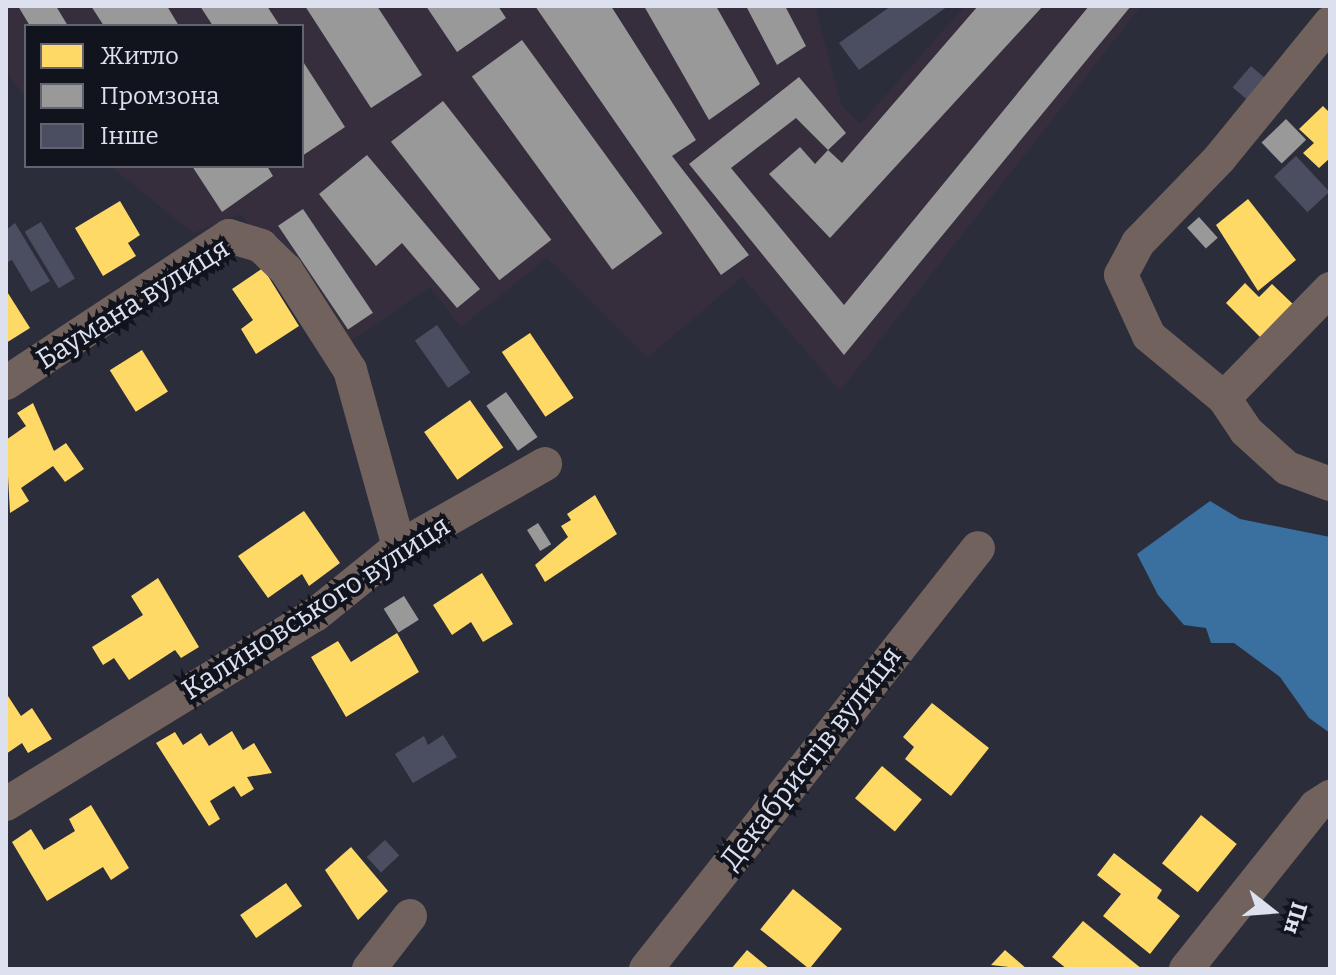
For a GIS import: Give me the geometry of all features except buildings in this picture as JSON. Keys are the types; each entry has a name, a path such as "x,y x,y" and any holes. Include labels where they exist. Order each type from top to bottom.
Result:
{"street":[{"path":"1330,23 1220,158 1138,243 1121,275 1149,336 1224,398 1246,431 1287,468 1330,484"},
{"name":"Баумана вулиця","path":"6,383 229,236 261,246 286,270 350,370 399,547"},
{"path":"1224,398 1330,289"},
{"name":"Калиновського вулиця","path":"6,804 315,615 399,547 545,464"},
{"name":"Декабристів вулиця","path":"646,969 978,548"},
{"path":"1186,969 1316,806 1330,797"},
{"path":"369,969 410,916"}],"shaded area":[{"path":"6,6 815,6 841,104 860,124 965,6 1141,6 840,391 742,277 647,358 547,258 461,327 430,287 348,343 240,214 193,233 112,168 304,168 304,24 24,24 24,96 6,70"}],"water":[{"path":"1210,501 1240,519 1330,537 1330,733 1309,718 1280,677 1234,643 1211,643 1206,628 1184,625 1158,595 1137,554"}]}
